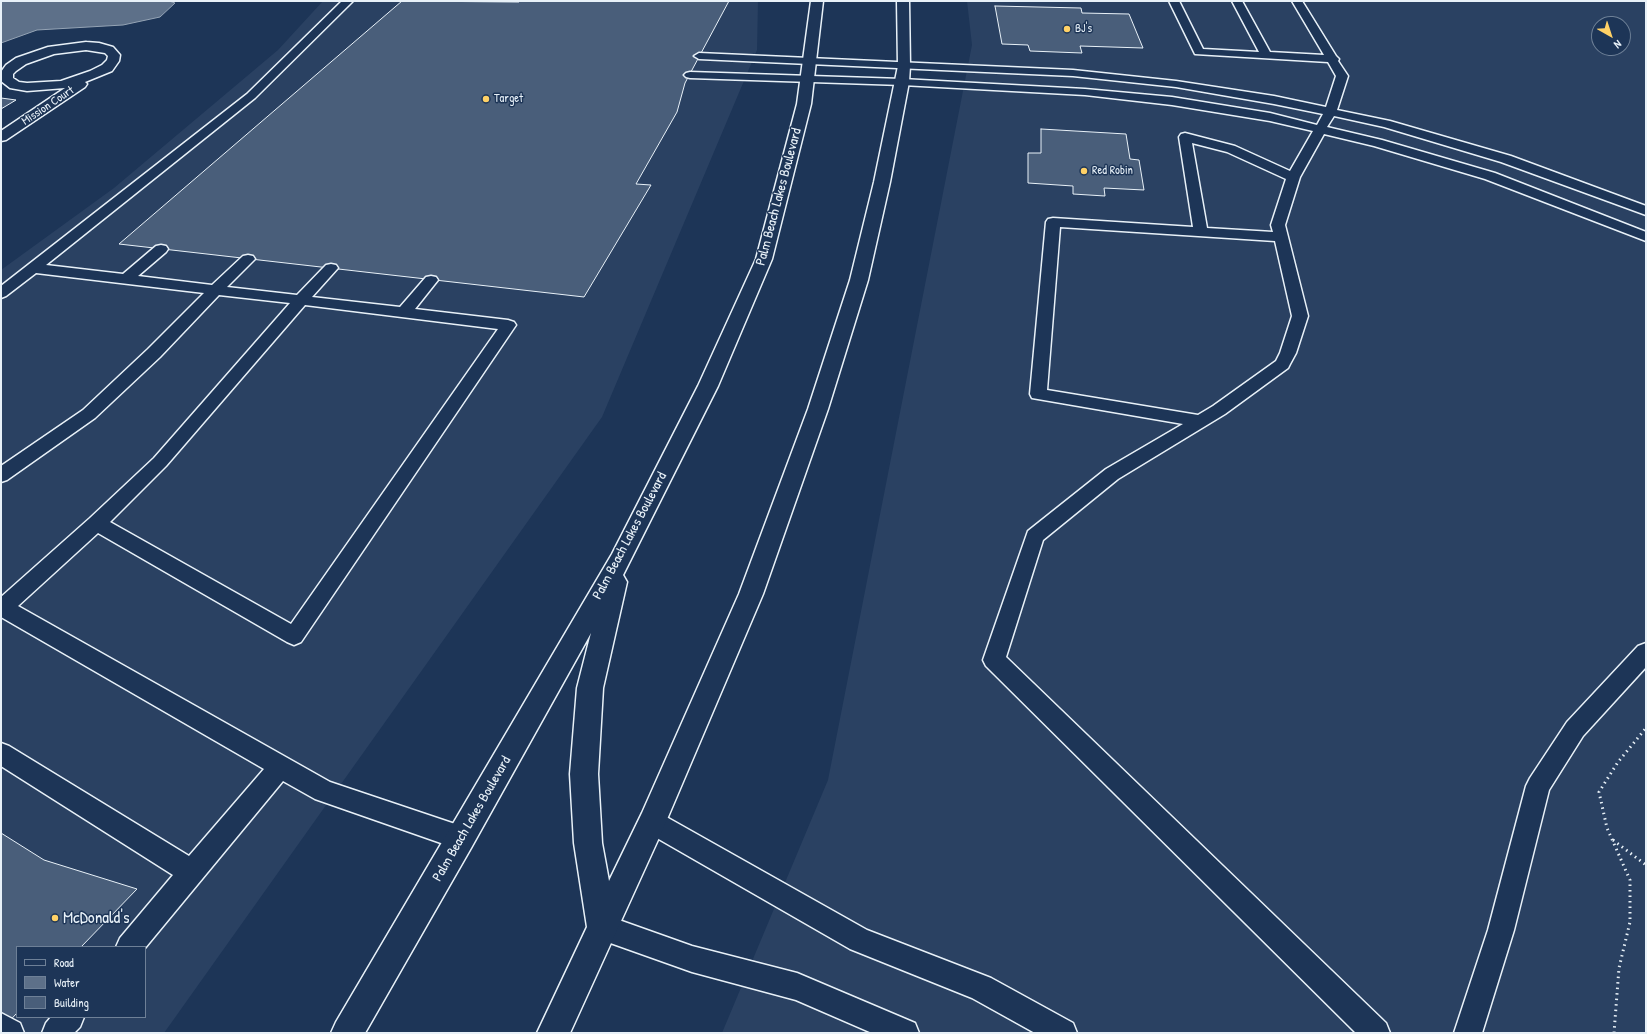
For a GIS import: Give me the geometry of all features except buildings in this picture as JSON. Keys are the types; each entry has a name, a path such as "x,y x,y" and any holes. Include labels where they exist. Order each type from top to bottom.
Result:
{"main road":[{"name":"Palm Beach Lakes Boulevard","path":"347,1033 461,838 620,558 708,386 764,259 804,104 817,1"},
{"path":"553,1033 652,822 751,594 818,409 859,280 882,182 903,74 903,1"},
{"name":"Mission Court","path":"1,137 95,74 107,68 113,61 114,55 109,50 99,47 69,47 35,55 21,61 11,68 6,74 7,80 15,85 43,87 62,85 95,74"},
{"path":"602,927 588,842 584,774 590,688 620,558"}],"lane":[{"path":"1,293 251,96 348,1"},
{"path":"1174,1 1199,52 1334,59"},
{"path":"1237,1 1267,56"},
{"path":"1297,1 1334,59 1342,76 1330,112 1293,177 1278,225 1300,316 1288,353 1282,364 1219,410 1112,474 1035,536 994,660 1376,1033"},
{"path":"699,56 809,70 903,74 1073,73 1176,84 1274,100 1386,124 1506,159 1646,212"},
{"path":"690,75 809,70 903,74 1172,101 1270,117 1378,142 1490,176 1646,237"},
{"path":"1201,231 1185,137 1231,149 1293,177"},
{"path":"1200,421 1038,394 1053,222 1281,237"},
{"path":"126,279 161,249"},
{"path":"1,475 89,414 154,353 215,290 248,259"},
{"path":"33,268 508,325 294,636 97,523"},
{"path":"331,268 301,300 160,462 97,523 2,607 322,791 461,838"},
{"path":"404,312 431,280"},
{"path":"1468,1033 1501,930 1538,786 1575,729 1646,652"},
{"path":"1,753 192,872"},
{"path":"130,946 280,767"},
{"path":"652,822 859,940 981,988 1063,1033"},
{"path":"602,927 692,959 797,987 905,1033"},
{"path":"56,1033 69,1018"},
{"path":"1,1027 10,1033"}],"path":[{"path":"1614,1033 1619,968 1630,922 1630,880 1607,828 1598,792 1618,762 1646,728"},
{"path":"1612,840 1646,865"}],"shaded area":[{"path":"323,1 758,1 757,50 602,417 164,1033 1,1033 1,270 114,188 278,50"},
{"path":"967,1 1646,1 1646,1033 722,1033 828,780 972,45"}],"water":[{"path":"1,1 169,1 175,3 160,17 123,25 37,30 1,43"}],"place":[{"name":"BJ's","path":"1067,29"},
{"name":"Target","path":"486,99"},
{"name":"Red Robin","path":"1084,171"},
{"name":"McDonald's","path":"55,918"}]}
